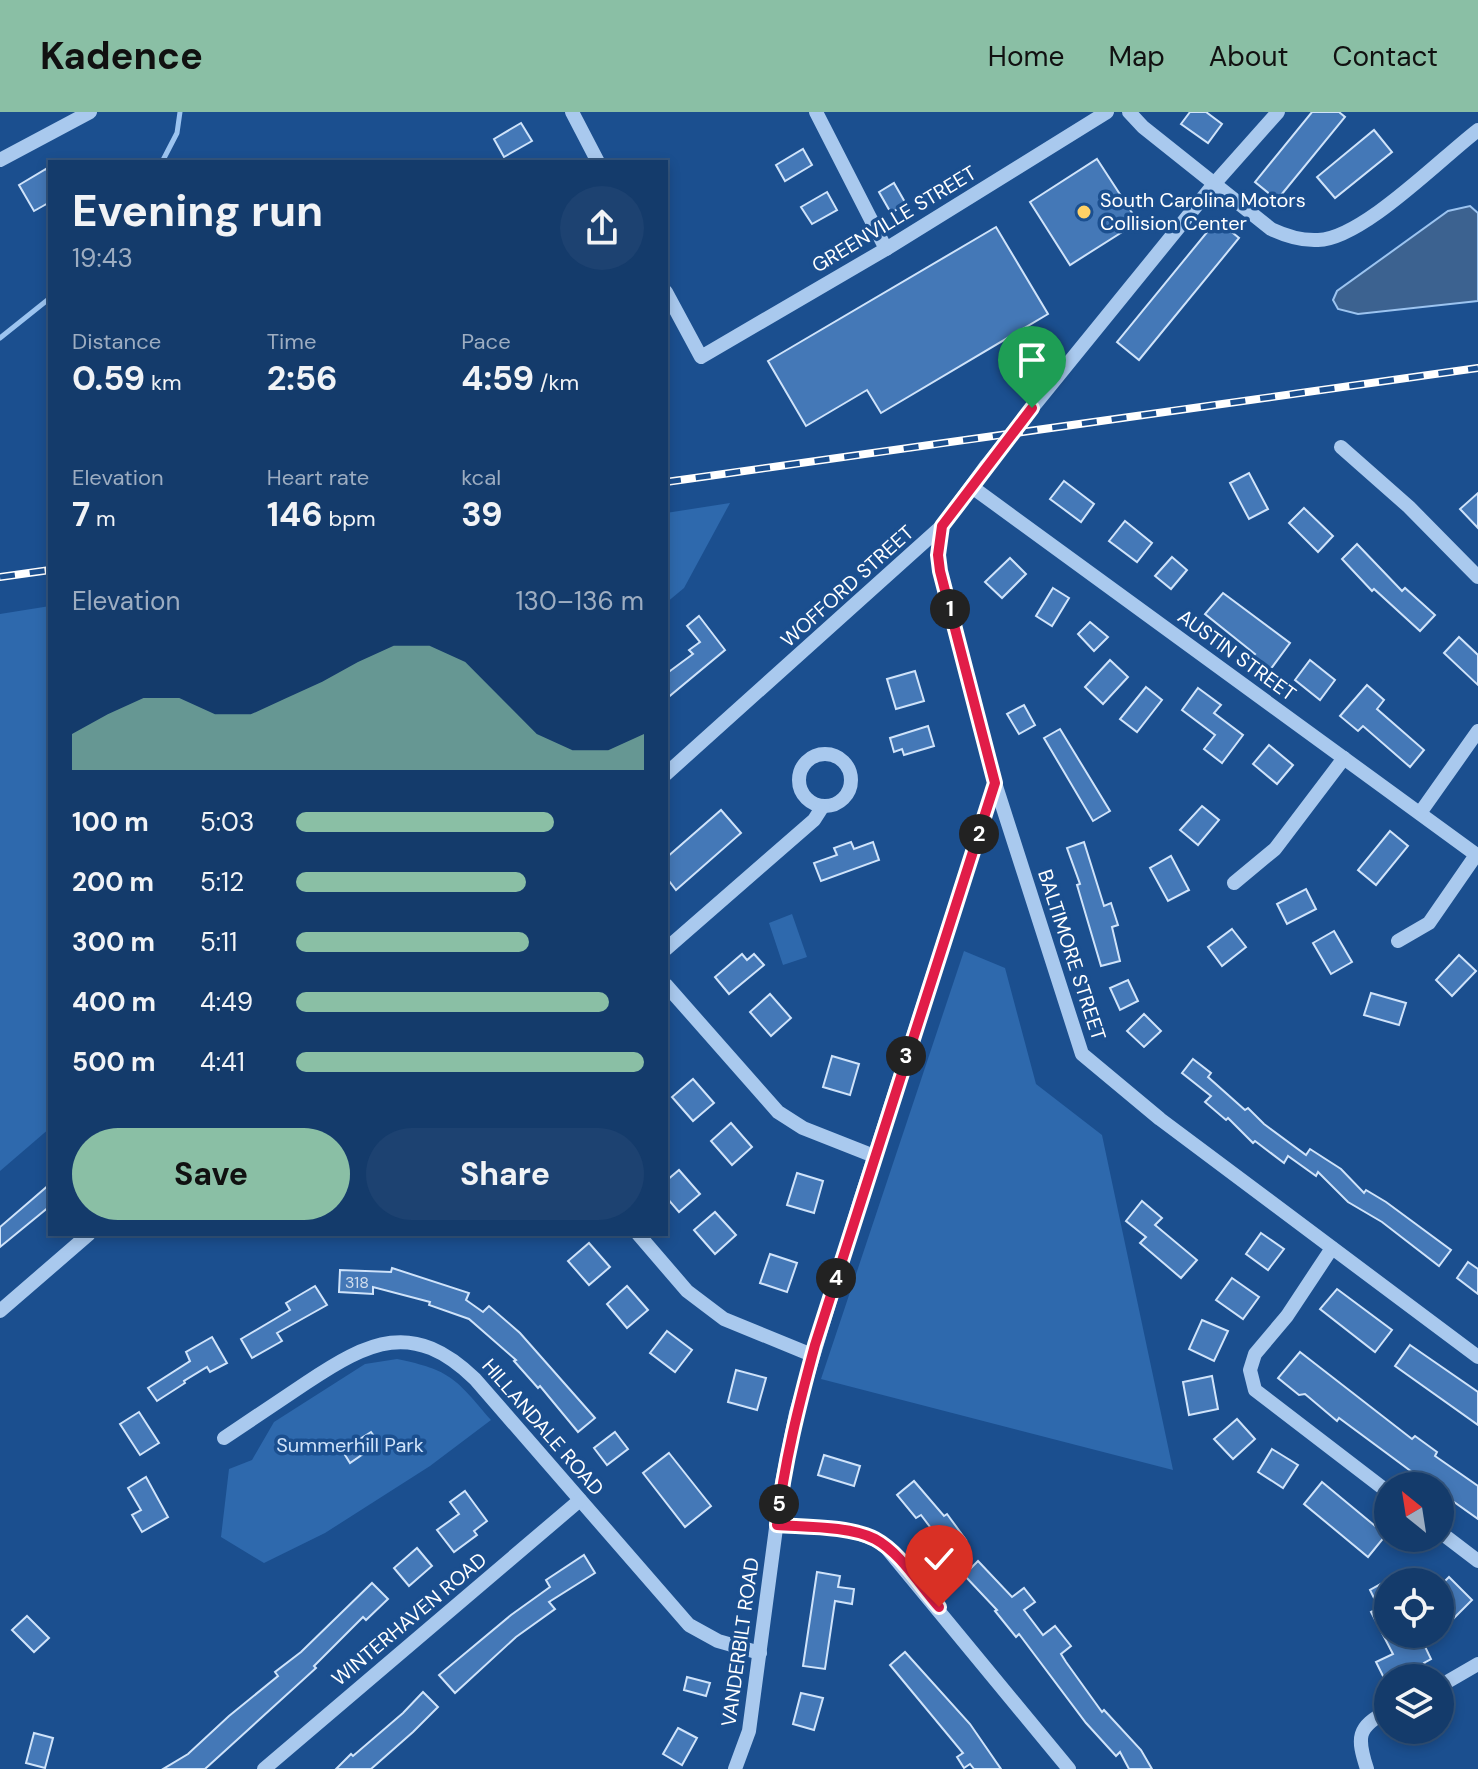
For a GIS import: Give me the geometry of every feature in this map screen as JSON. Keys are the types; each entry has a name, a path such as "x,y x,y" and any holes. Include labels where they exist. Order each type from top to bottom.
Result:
{"street":[{"path":"0,160 90,112"},
{"path":"572,112 597,160"},
{"path":"816,112 886,249"},
{"name":"GREENVILLE STREET","path":"668,296 701,357 886,249 1107,112"},
{"path":"1129,112 1271,229 1291,238 1320,240 1340,236 1362,225 1478,130"},
{"name":"WOFFORD STREET","path":"668,772 942,526 1032,408 1214,184 1278,112"},
{"path":"1341,447 1409,507 1478,577"},
{"name":"AUSTIN STREET","path":"972,487 1477,855"},
{"name":"BALTIMORE STREET","path":"942,526 938,555 940,571 995,783 1082,1054 1160,1119 1478,1357"},
{"path":"1420,813 1478,731"},
{"path":"1234,883 1275,849 1344,758"},
{"name":"VANDERBILT ROAD","path":"735,1769 749,1731 782,1483 796,1413 874,1156 995,783"},
{"path":"668,947 814,820 823,806"},
{"path":"1398,941 1429,923 1477,855"},
{"path":"668,987 778,1112 803,1128 874,1156"},
{"path":"0,1311 87,1236"},
{"path":"640,1236 687,1291 724,1319 812,1355"},
{"path":"1332,1248 1287,1316 1255,1354 1250,1380 1255,1390 1374,1481"},
{"name":"HILLANDALE ROAD","path":"224,1438 343,1358 377,1344 413,1344 430,1348 462,1366 689,1625 718,1641 760,1653"},
{"name":"WINTERHAVEN ROAD","path":"264,1769 580,1500"},
{"path":"777,1525 855,1532 876,1539 885,1546 1069,1769"},
{"path":"1454,1543 1478,1561"},
{"path":"1454,1680 1477,1670"},
{"path":"1367,1769 1359,1742 1365,1728 1374,1721"}],"green space":[{"path":"730,503 684,588 668,601 668,513"},
{"path":"48,606 48,1130 0,1171 0,614"},
{"path":"792,914 807,957 783,965 769,923"},
{"path":"964,951 1005,968 1036,1084 1102,1135 1173,1470 821,1379"},
{"name":"Summerhill Park","path":"397,1359 430,1367 451,1378 491,1420 430,1466 325,1533 264,1563 221,1537 229,1469 252,1460 274,1422 365,1364"}],"shaded area":[{"path":"1470,206 1478,213 1478,301 1358,314 1338,309 1333,300 1337,291 1448,211"}],"building":[{"path":"1190,112 1206,112 1222,124 1208,143 1181,124"},
{"path":"1312,112 1339,112 1345,117 1277,200 1255,182"},
{"path":"521,123 532,141 504,157 494,139"},
{"path":"1374,130 1392,152 1335,198 1317,177"},
{"path":"803,149 812,165 785,181 776,165"},
{"name":"South Carolina Motors Collision Center","path":"1097,159 1138,222 1070,265 1030,202"},
{"path":"46,169 48,203 34,211 19,185"},
{"path":"894,183 906,204 891,213 879,192"},
{"path":"827,192 837,210 812,224 801,207"},
{"path":"1217,220 1239,238 1139,360 1117,342"},
{"path":"996,227 1048,314 881,413 867,390 806,426 768,361"},
{"path":"1249,473 1268,509 1249,519 1230,483"},
{"path":"1064,481 1094,504 1081,522 1050,499"},
{"path":"1478,493 1478,528 1460,509"},
{"path":"1304,508 1333,536 1318,552 1289,523"},
{"path":"1125,521 1152,543 1137,562 1109,541"},
{"path":"1357,544 1402,591 1405,588 1435,615 1420,631 1374,589 1372,591 1342,559"},
{"path":"1172,557 1187,570 1171,589 1155,576"},
{"path":"1010,558 1026,574 1002,598 985,582"},
{"path":"1053,588 1069,598 1052,626 1036,616"},
{"path":"1223,593 1290,643 1270,670 1205,614"},
{"path":"699,616 725,650 668,697 668,673 693,654 689,650 700,642 687,626"},
{"path":"1090,622 1108,637 1094,651 1078,634"},
{"path":"1459,637 1478,655 1478,685 1444,653"},
{"path":"1110,660 1128,677 1103,704 1085,687"},
{"path":"1310,660 1335,680 1320,700 1295,680"},
{"path":"915,671 924,701 896,709 887,679"},
{"path":"1367,685 1384,700 1377,709 1424,750 1410,767 1363,726 1358,731 1340,716"},
{"path":"1146,687 1162,700 1137,732 1120,719"},
{"path":"1198,688 1221,705 1214,713 1243,735 1222,763 1204,749 1215,735 1182,710"},
{"path":"1024,705 1035,725 1019,734 1007,714"},
{"path":"928,726 934,746 904,755 902,749 894,752 890,738"},
{"path":"1060,729 1110,811 1093,821 1044,738"},
{"path":"1269,745 1293,765 1277,784 1253,764"},
{"path":"1202,806 1219,820 1198,845 1180,830"},
{"path":"721,810 741,833 676,890 668,880 668,856"},
{"path":"1390,831 1408,846 1376,885 1358,870"},
{"path":"851,842 854,849 873,842 879,860 821,881 814,863 837,855 834,848"},
{"path":"1084,842 1104,906 1111,903 1118,925 1112,927 1120,961 1101,966 1077,885 1080,884 1067,848"},
{"path":"1171,856 1189,890 1168,901 1150,868"},
{"path":"1306,889 1316,909 1287,924 1277,904"},
{"path":"1232,929 1246,947 1222,966 1208,947"},
{"path":"1334,931 1352,962 1331,974 1313,943"},
{"path":"742,954 747,960 754,954 764,965 729,994 715,977"},
{"path":"1459,955 1476,971 1452,996 1436,980"},
{"path":"1128,980 1138,1001 1120,1010 1110,988"},
{"path":"1371,993 1406,1003 1399,1025 1364,1015"},
{"path":"770,994 791,1018 771,1036 750,1012"},
{"path":"1144,1014 1161,1031 1144,1047 1127,1031"},
{"path":"832,1056 859,1064 850,1095 823,1087"},
{"path":"1193,1059 1211,1073 1208,1077 1245,1110 1248,1108 1306,1155 1310,1149 1341,1169 1364,1193 1366,1190 1386,1202 1451,1250 1439,1266 1382,1222 1348,1202 1318,1172 1316,1176 1288,1156 1284,1163 1255,1141 1253,1143 1228,1118 1226,1120 1205,1102 1211,1096 1182,1073"},
{"path":"693,1079 714,1103 693,1121 672,1097"},
{"path":"731,1123 752,1147 732,1165 711,1141"},
{"path":"679,1170 700,1194 679,1212 668,1199 668,1179"},
{"path":"797,1173 823,1181 814,1213 787,1205"},
{"path":"48,1186 48,1208 0,1247 0,1227"},
{"path":"1142,1201 1162,1218 1155,1225 1197,1260 1181,1278 1140,1243 1146,1237 1126,1221"},
{"path":"715,1212 736,1235 715,1254 694,1230"},
{"path":"1261,1233 1284,1249 1268,1270 1246,1254"},
{"path":"589,1243 610,1267 589,1285 568,1261"},
{"path":"770,1254 797,1263 787,1292 760,1283"},
{"path":"1468,1262 1478,1269 1478,1294 1457,1278"},
{"path":"392,1268 469,1293 466,1300 483,1312 489,1306 520,1333 595,1418 578,1432 516,1360 469,1319 429,1305 430,1302 373,1287 373,1294 339,1292 340,1270 391,1272"},
{"path":"1232,1278 1259,1297 1243,1319 1216,1300"},
{"path":"315,1286 327,1305 277,1333 282,1341 252,1358 241,1339 290,1310 286,1303"},
{"path":"627,1286 648,1310 627,1328 607,1304"},
{"path":"1337,1289 1392,1330 1375,1352 1320,1309"},
{"path":"1202,1320 1228,1331 1214,1361 1189,1349"},
{"path":"667,1331 692,1350 675,1372 650,1353"},
{"path":"212,1337 227,1363 210,1372 207,1367 157,1401 148,1388 190,1361 186,1352"},
{"path":"1410,1345 1478,1392 1478,1425 1395,1366"},
{"path":"1300,1352 1412,1439 1415,1436 1437,1452 1435,1456 1478,1486 1478,1519 1454,1502 1454,1472 1412,1472 1339,1418 1337,1421 1305,1394 1299,1395 1278,1378"},
{"path":"736,1370 766,1378 757,1410 728,1402"},
{"path":"1212,1376 1218,1409 1189,1415 1183,1382"},
{"path":"139,1412 159,1443 140,1455 120,1424"},
{"path":"1237,1419 1255,1439 1233,1459 1214,1439"},
{"path":"371,1432 379,1443 350,1463 342,1450"},
{"path":"615,1432 628,1449 607,1465 594,1448"},
{"path":"1272,1449 1298,1465 1283,1488 1258,1472"},
{"path":"669,1453 711,1506 685,1527 643,1473"},
{"path":"824,1455 860,1466 854,1486 818,1475"},
{"path":"146,1477 168,1517 142,1532 132,1515 141,1510 128,1488"},
{"path":"914,1481 944,1516 947,1514 966,1540 949,1552 921,1515 916,1518 897,1495"},
{"path":"1322,1482 1374,1525 1374,1550 1368,1557 1304,1504"},
{"path":"465,1491 487,1521 474,1531 477,1535 454,1552 437,1530 459,1514 450,1502"},
{"path":"417,1548 432,1566 409,1586 394,1568"},
{"path":"584,1555 595,1573 549,1602 555,1609 516,1637 455,1693 439,1675 550,1587 546,1580"},
{"path":"978,1561 1012,1597 1024,1588 1035,1602 1024,1610 1043,1635 1055,1626 1071,1646 1061,1654 1066,1662 1102,1712 1104,1710 1141,1750 1152,1769 1129,1769 1120,1752 1116,1756 1086,1723 1019,1634 1016,1637 997,1610 964,1575"},
{"path":"817,1572 840,1576 838,1587 854,1589 852,1604 835,1601 825,1669 803,1666"},
{"path":"1454,1582 1472,1600 1454,1618"},
{"path":"372,1583 388,1599 366,1620 363,1617 314,1666 316,1668 205,1769 163,1769 188,1754 278,1676 275,1672 301,1652"},
{"path":"27,1616 49,1638 34,1652 12,1630"},
{"path":"1390,1648 1426,1648 1431,1659 1424,1664 1377,1664 1393,1654"},
{"path":"905,1652 970,1724 1001,1769 974,1769 970,1764 964,1768 957,1757 963,1753 890,1665"},
{"path":"687,1677 710,1683 706,1696 684,1690"},
{"path":"423,1692 438,1707 413,1732 371,1769 336,1769 403,1713"},
{"path":"801,1693 823,1698 814,1730 793,1724"},
{"path":"678,1728 697,1738 682,1765 663,1754"},
{"path":"34,1733 53,1738 45,1768 26,1763"}],"waterway":[{"path":"163,160 177,133 180,112"},
{"path":"0,338 48,300"}],"railway":[{"path":"668,482 1478,368"},
{"path":"0,577 48,570"}],"place":[{"name":"South Carolina Motors Collision Center","path":"1084,212"}],"route":[{"path":"939,1607 876,1539 855,1532 777,1525 796,1413 815,1345 995,783 940,571 938,555 942,526 1032,408"}]}
